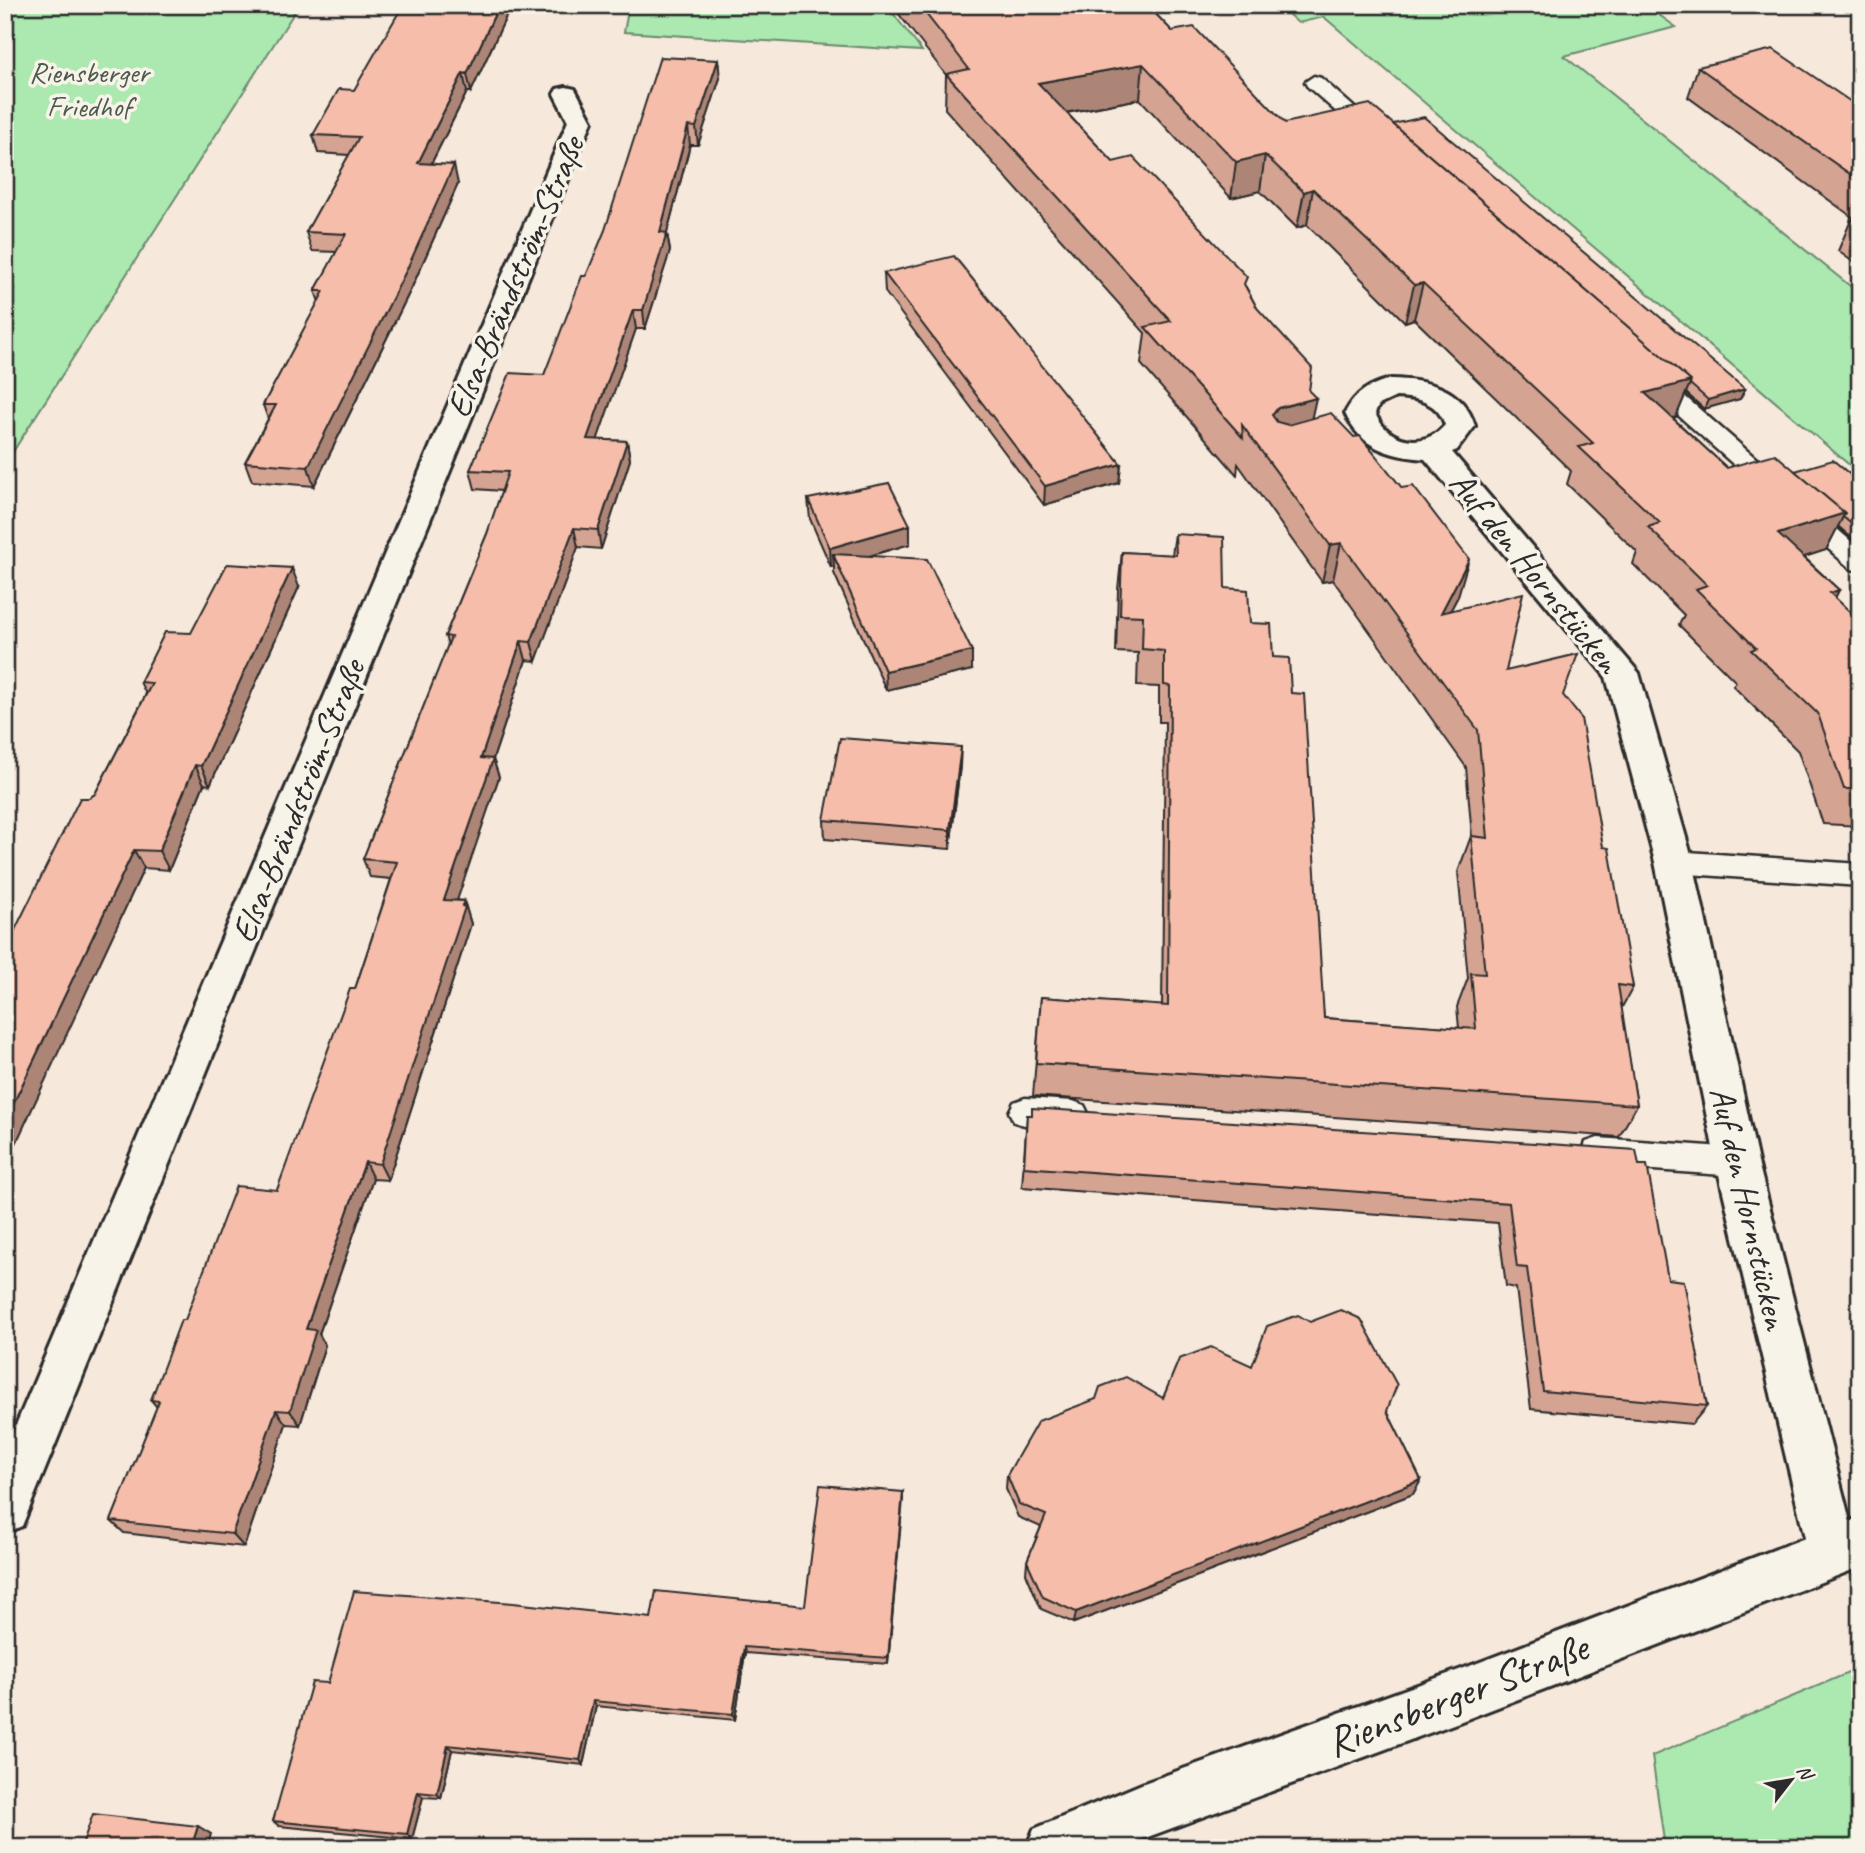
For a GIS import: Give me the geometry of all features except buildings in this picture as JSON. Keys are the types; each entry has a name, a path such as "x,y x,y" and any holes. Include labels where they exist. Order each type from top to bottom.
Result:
{"street":[{"name":"Elsa-Brändström-Straße","path":"5,1508 580,121 566,94"},
{"name":"Auf den Hornstücken","path":"1391,388 1424,391 1452,405 1461,426 1457,436 1432,448 1418,449 1387,444 1353,433 1359,419 1359,408 1365,399 1391,388"},
{"name":"Auf den Hornstücken","path":"1432,448 1622,673 1674,862 1737,1162 1846,1547"},
{"name":"Riensberger Straße","path":"1053,1848 1144,1810 1459,1696 1846,1547"}],"lane":[{"path":"1314,82 1393,151"},
{"path":"1635,365 1860,563"},
{"path":"1674,862 1860,875"},
{"path":"1025,1112 1107,1117"},
{"path":"1573,1150 1737,1162"}],"green space":[{"name":"Riensberger Friedhof","path":"5,5 299,5 5,464"},
{"path":"629,5 928,5 892,12 922,51 624,32"},
{"path":"1278,5 1645,5 1676,27 1564,56 1860,294 1860,474 1324,17 1298,23"},
{"path":"1860,1668 1860,1848 1665,1848 1652,1756"}]}
